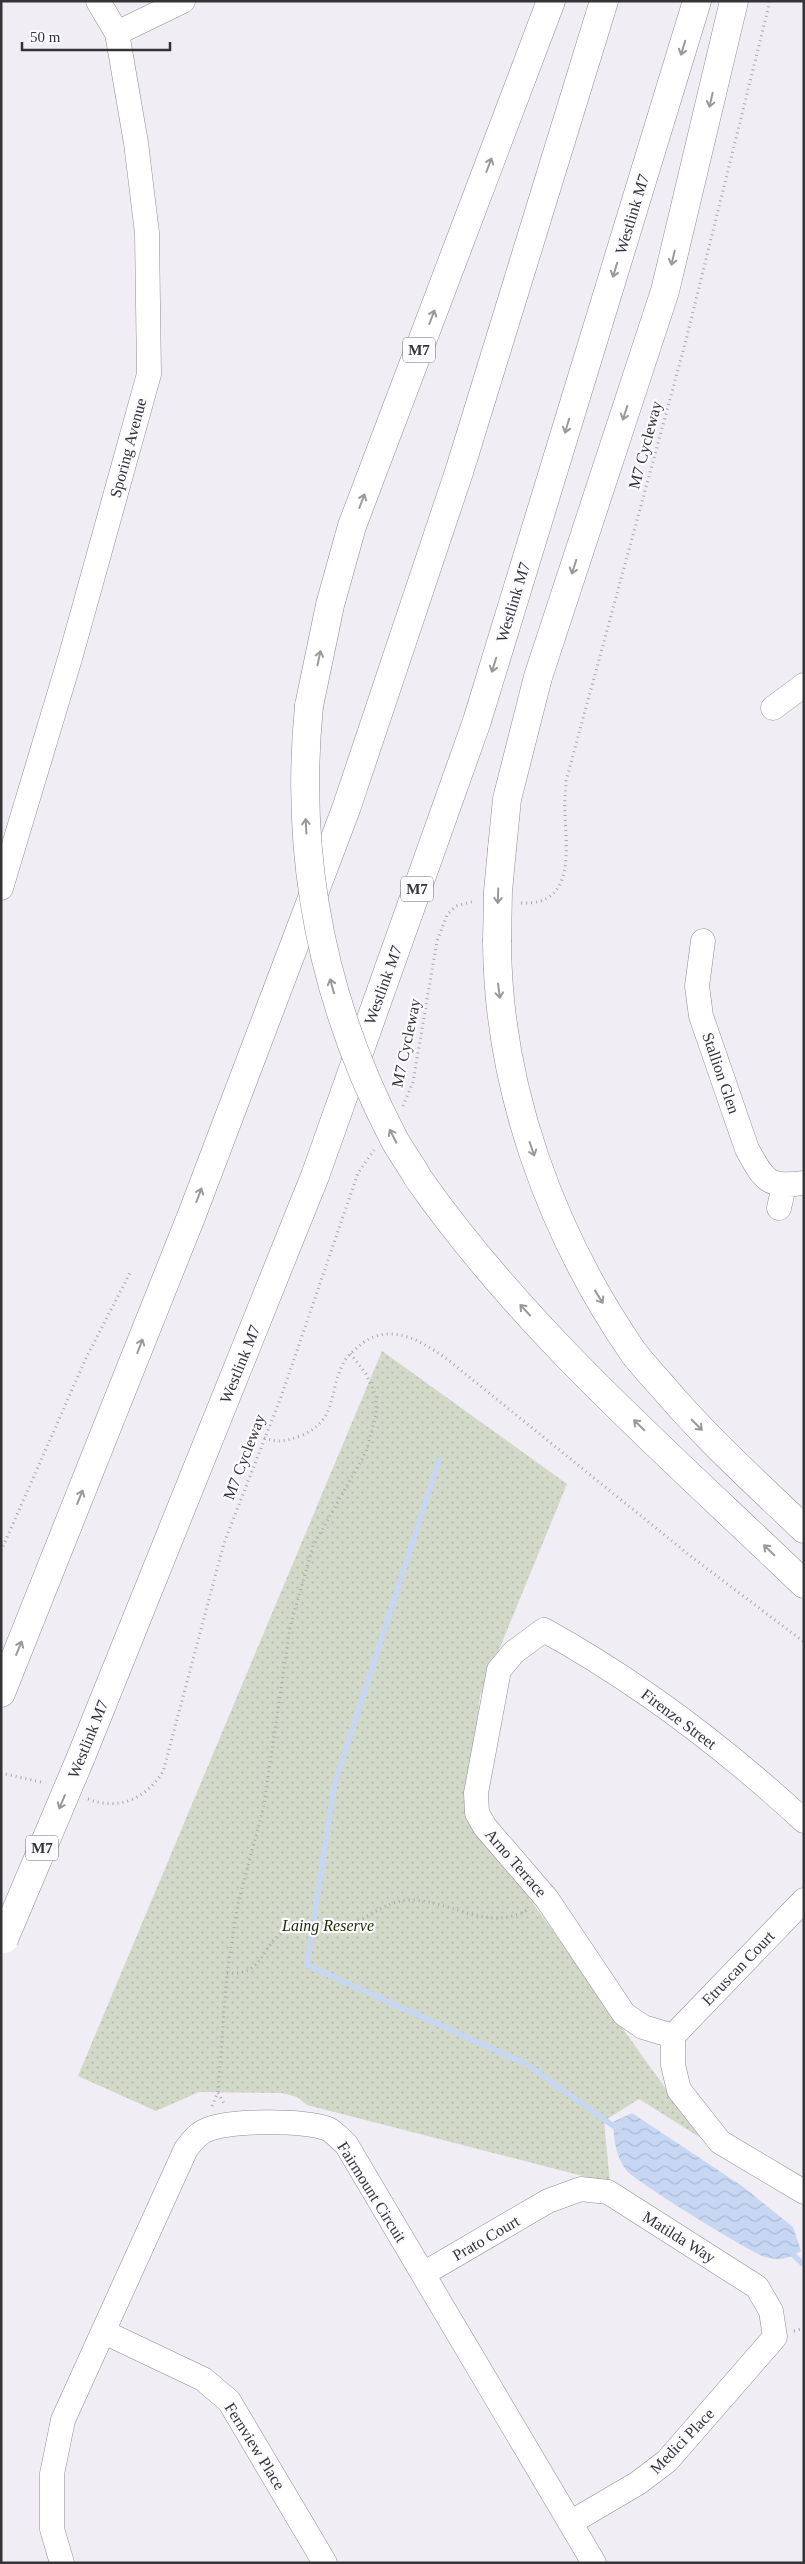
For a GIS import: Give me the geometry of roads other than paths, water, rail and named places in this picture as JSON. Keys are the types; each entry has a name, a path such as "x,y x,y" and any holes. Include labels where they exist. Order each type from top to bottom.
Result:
{"highway":[{"name":"M7","path":"551,1 352,526 330,605 309,706 304,783 307,844 315,911 325,961 341,1015 368,1082 395,1140 418,1178 460,1237 544,1331 804,1584"},
{"path":"1,1693 191,1217 346,809 460,469 604,1"},
{"name":"Westlink M7","path":"2,1942 81,1757 315,1176 477,721 697,1"},
{"path":"734,1 666,291 538,677 507,799 498,891 497,976 506,1046 524,1127 553,1208 590,1283 634,1353 682,1410 804,1529"}],"street":[{"name":"Sporing Avenue","path":"1,888 71,654 149,374 147,233 136,143 117,33 98,1"},
{"path":"117,33 183,1"},
{"path":"773,708 804,686"},
{"name":"Stallion Glen","path":"702,941 697,986 702,1016 747,1149 757,1167 768,1181 789,1192"},
{"name":"Firenze Street","path":"544,1630 589,1655 668,1710 761,1781 804,1821"},
{"name":"Arno Terrace","path":"544,1630 514,1652 499,1670 476,1794 477,1813 485,1827 547,1898 624,2014 643,2027 673,2036"},
{"name":"Etruscan Court","path":"673,2036 804,1900"},
{"path":"673,2036 673,2066 679,2090 720,2142 804,2192"},
{"name":"Fairmount Circuit","path":"62,2563 52,2529 52,2474 63,2420 186,2149 196,2135 209,2129 236,2124 295,2124 329,2130 346,2144 594,2563"},
{"name":"Matilda Way","path":"548,2201 581,2189 608,2192 757,2287 771,2311 775,2336"},
{"name":"Prato Court","path":"423,2274 548,2201"},
{"name":"Fernview Place","path":"104,2332 203,2379 229,2400 325,2563"},
{"name":"Medici Place","path":"570,2523 638,2483 667,2461 775,2336"}],"water":[{"path":"632,2113 742,2186 793,2227 801,2251 792,2256 775,2259 755,2253 669,2201 633,2176 626,2170 619,2159 613,2122"}],"waterway":[{"path":"439,1460 334,1786 307,1965 526,2064 619,2130"},
{"path":"789,2251 804,2265"}],"park label":[{"name":"Laing Reserve","path":"328,1925"}]}
